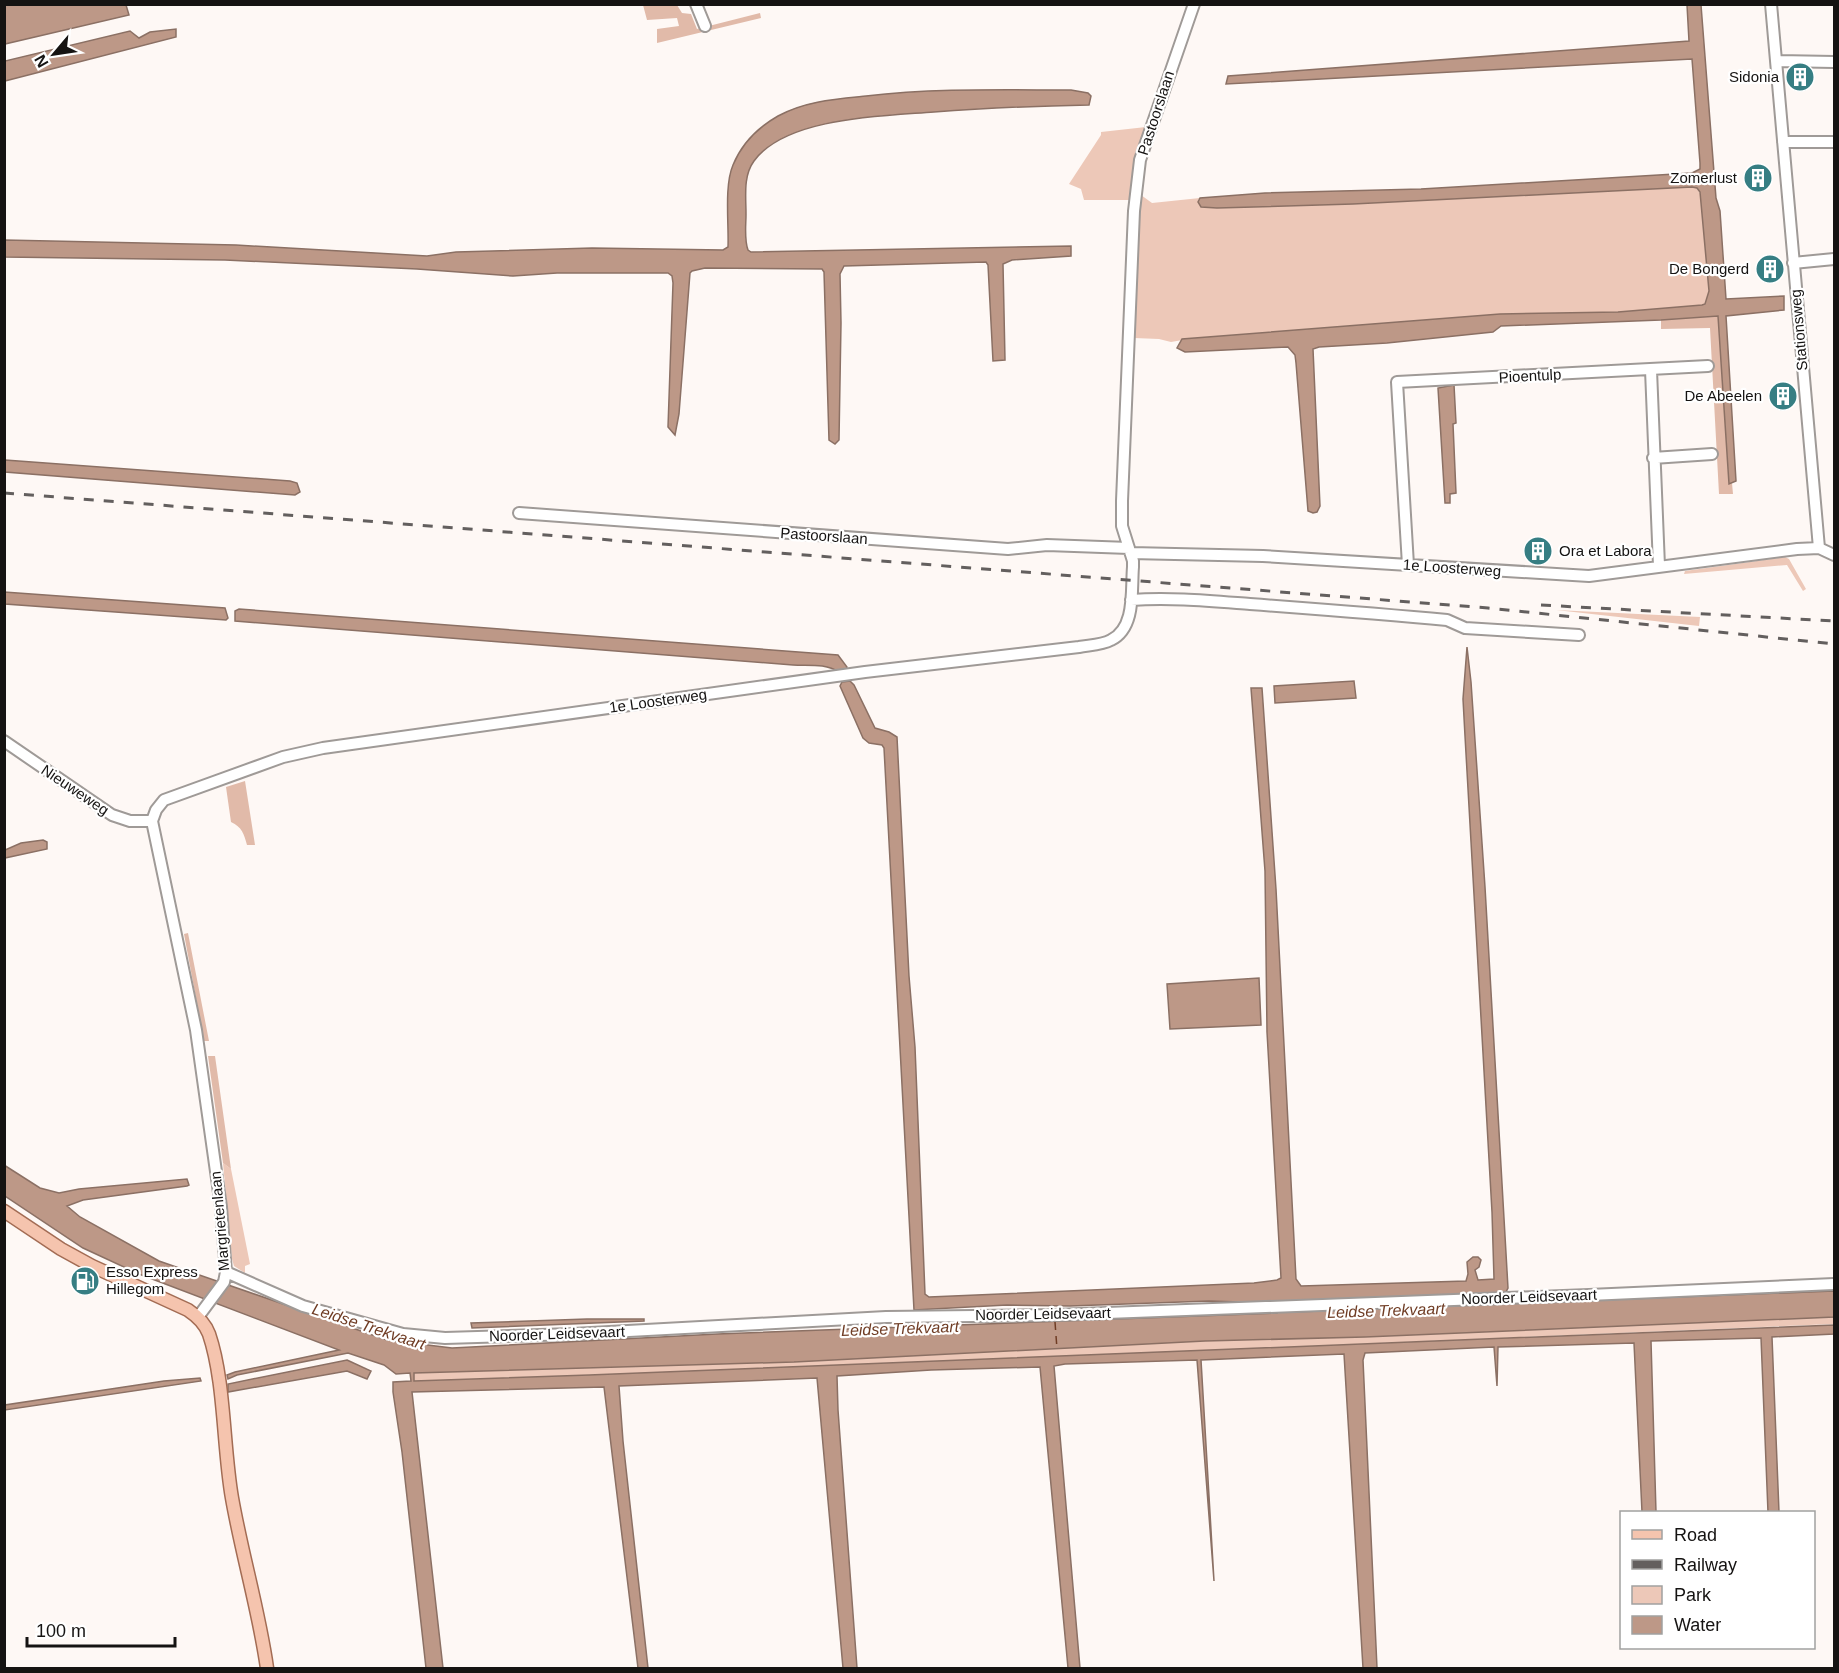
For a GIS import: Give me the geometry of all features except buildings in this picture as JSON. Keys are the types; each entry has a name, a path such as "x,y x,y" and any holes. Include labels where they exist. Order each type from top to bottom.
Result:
{"main road":[{"path":"4,1211 61,1249 92,1266 188,1310 206,1327 210,1335 215,1362 232,1499 261,1627 267,1668"}],"street":[{"path":"696,4 705,26"},
{"name":"Pastoorslaan","path":"519,513 1008,549 1047,545 1130,551 1122,526 1122,501 1134,211 1140,160 1194,4"},
{"name":"Stationsweg","path":"1771,4 1819,548"},
{"path":"1776,61 1834,62"},
{"path":"1782,142 1834,142"},
{"path":"1793,263 1834,259"},
{"path":"1659,566 1651,370 1708,366"},
{"name":"Pioentulp","path":"1408,565 1397,382 1651,370"},
{"path":"1653,458 1712,454"},
{"path":"1819,548 1834,555"},
{"name":"1e Loosterweg","path":"152,821 156,810 164,800 283,757 323,748 831,677 1100,644 1118,636 1129,619 1133,567 1130,551 1263,556 1589,576 1767,552 1819,548"},
{"path":"1131,600 1150,598 1340,611 1447,620 1465,628 1579,635"},
{"name":"Nieuweweg","path":"4,741 112,815 130,821 152,821"},
{"name":"Margrietenlaan","path":"152,821 196,1030 221,1208 225,1277 198,1317"},
{"name":"Noorder Leidsevaart","path":"225,1277 303,1306 403,1334 445,1338 573,1334 886,1317 1054,1315 1834,1284"}],"green space":[{"path":"1146,127 1137,157 1131,200 1084,200 1081,189 1069,184 1101,132"},
{"path":"1697,188 1702,197 1709,291 1705,304 1702,305 1618,312 1500,314 1194,338 1171,342 1134,338 1141,195 1152,203 1200,198 1198,200 1201,207 1217,208 1353,204"},
{"path":"1785,557 1789,559 1806,589 1803,591 1787,565 1684,574 1685,571"},
{"path":"1556,610 1700,617 1699,626"},
{"path":"223,1163 231,1169 250,1264 245,1266 245,1273 234,1266 232,1259"},
{"path":"1834,1317 1834,1324 786,1368 414,1381 414,1373 794,1362 1205,1341 1365,1337"}],"shaded area":[{"path":"643,5 677,5 682,13 691,14 697,29 760,13 761,18 657,43 657,29 679,26 677,18 647,20"},
{"path":"1718,316 1729,484 1732,483 1733,494 1719,494 1710,328 1661,329 1661,320"},
{"path":"245,781 255,845 247,845 242,831 231,822 226,787"},
{"path":"188,933 209,1041 204,1041 184,934"},
{"path":"208,1056 215,1056 231,1169 223,1163"}],"water":[{"path":"4,5 126,5 129,15 5,44"},
{"path":"1687,5 1701,5 1726,299 1784,296 1784,310 1726,316 1736,481 1729,484 1718,316 1501,326 1493,332 1313,349 1320,506 1317,512 1308,511 1295,355 1288,347 1185,352 1177,348 1182,339 1500,314 1618,312 1702,305 1705,304 1709,291 1700,192 1697,188 1692,187 1353,204 1217,208 1201,207 1198,202 1200,198 1265,193 1421,189 1692,173 1700,169 1700,163 1692,59 1226,84 1228,76 1689,41"},
{"path":"176,29 176,37 5,81 5,61 130,31 139,38 150,32"},
{"path":"1071,90 1088,93 1091,96 1089,105 1012,107 889,115 812,127 789,135 769,146 750,167 746,193 746,241 748,250 751,252 1071,246 1071,256 1012,260 1003,264 1005,360 993,361 986,262 844,266 840,274 839,440 835,444 829,440 824,272 822,269 705,268 690,273 679,414 675,435 668,427 673,283 672,276 668,273 557,273 513,276 225,260 5,257 5,240 236,245 427,256 456,252 592,248 723,250 728,247 727,205 733,165 746,143 757,131 788,111 821,101 892,93"},
{"path":"1454,385 1456,493 1450,494 1450,503 1445,503 1438,388"},
{"path":"5,460 290,481 297,483 300,492 295,495 5,472"},
{"path":"4,592 225,608 228,618 226,620 5,604"},
{"path":"239,609 838,655 847,667 845,671 839,672 828,667 235,621 235,611"},
{"name":"Leidse Trekvaart","path":"1467,647 1485,887 1508,1288 1502,1294 1295,1303 1295,1312 1834,1291 1834,1317 1365,1337 1205,1341 794,1362 414,1373 414,1381 1834,1325 1834,1334 1772,1337 1779,1511 1768,1511 1761,1338 1651,1341 1656,1511 1642,1511 1634,1343 1498,1347 1497,1386 1494,1347 1365,1353 1363,1360 1377,1668 1363,1668 1344,1354 1201,1360 1214,1581 1197,1360 1054,1366 1080,1668 1068,1668 1040,1367 931,1370 837,1376 857,1668 843,1668 817,1378 619,1386 648,1668 638,1668 604,1387 412,1392 443,1668 426,1668 402,1452 393,1392 393,1382 411,1381 410,1373 396,1374 384,1365 348,1353 237,1375 228,1379 227,1375 235,1372 339,1350 139,1274 83,1248 5,1196 4,1165 40,1188 59,1193 79,1189 187,1179 189,1185 187,1186 83,1200 67,1206 80,1217 159,1261 387,1340 452,1348 717,1334 1277,1313 1276,1303 1209,1301 1070,1306 1007,1305 914,1310 884,748 882,745 869,743 863,738 840,686 842,682 850,681 875,728 897,737 909,976 915,1047 925,1294 929,1297 1254,1283 1281,1278 1267,1032 1265,871 1251,688 1262,688 1276,889 1296,1279 1301,1286 1466,1281 1467,1262 1473,1257 1478,1257 1481,1260 1479,1267 1475,1270 1478,1280 1494,1279 1463,699"},
{"path":"1354,681 1356,698 1275,703 1274,686"},
{"path":"43,840 47,842 47,849 5,858 5,850 21,843"},
{"path":"1259,978 1261,1025 1170,1029 1167,984"},
{"path":"644,1319 644,1321 472,1328 471,1323"},
{"path":"347,1360 371,1371 367,1379 347,1371 228,1392 228,1384"},
{"path":"200,1378 201,1381 5,1410 5,1405 164,1381"}],"ferry route":[{"path":"1055,1322 1057,1349"}],"railway":[{"path":"4,493 1488,608 1834,644"},
{"path":"1541,605 1834,621"}],"place":[{"name":"Sidonia","path":"1800,77"},
{"name":"Zomerlust","path":"1758,178"},
{"name":"De Bongerd","path":"1770,269"},
{"name":"De Abeelen","path":"1783,396"},
{"name":"Ora et Labora","path":"1538,551"},
{"name":"Esso Express Hillegom","path":"85,1281"}]}
